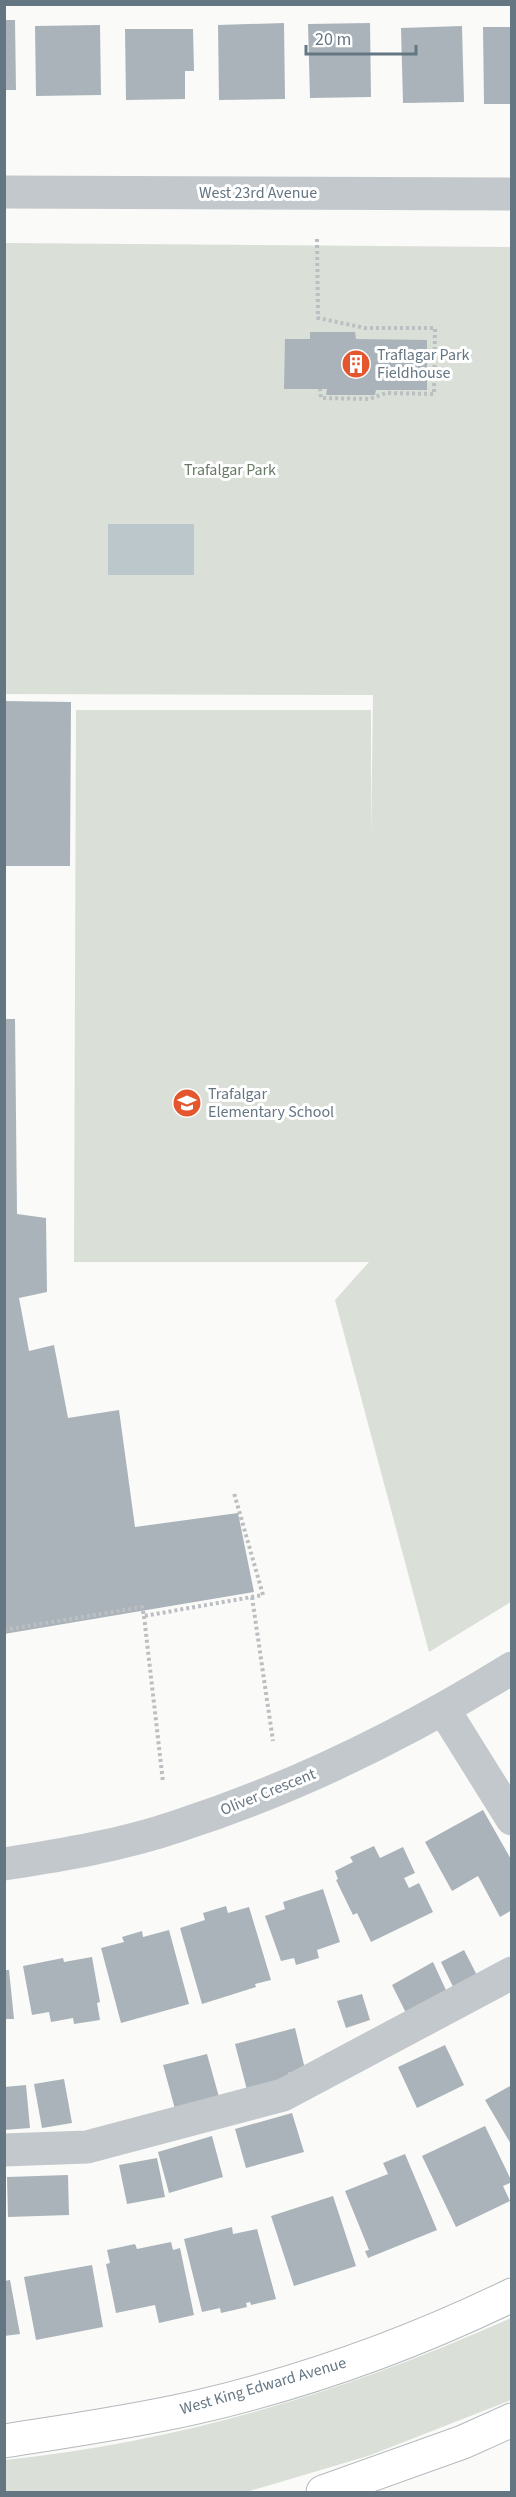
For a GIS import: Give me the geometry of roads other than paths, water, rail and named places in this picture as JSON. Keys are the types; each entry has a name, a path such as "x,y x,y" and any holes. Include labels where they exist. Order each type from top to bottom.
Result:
{"main road":[{"name":"West King Edward Avenue","path":"4,2440 101,2426 194,2408 298,2379 402,2343 512,2295"},
{"path":"323,2493 463,2442 512,2420"}],"street":[{"name":"West 23rd Avenue","path":"4,192 512,194"},
{"name":"Oliver Crescent","path":"4,1864 64,1855 177,1827 296,1782 338,1764 444,1710 512,1668"},
{"path":"444,1710 512,1819"},
{"path":"4,2150 87,2147 283,2095 512,1974"}],"place":[{"name":"Traflagar Park Fieldhouse","path":"356,364"},
{"name":"Trafalgar Elementary School","path":"187,1103"}],"park label":[{"name":"Trafalgar Park","path":"230,470"}]}
